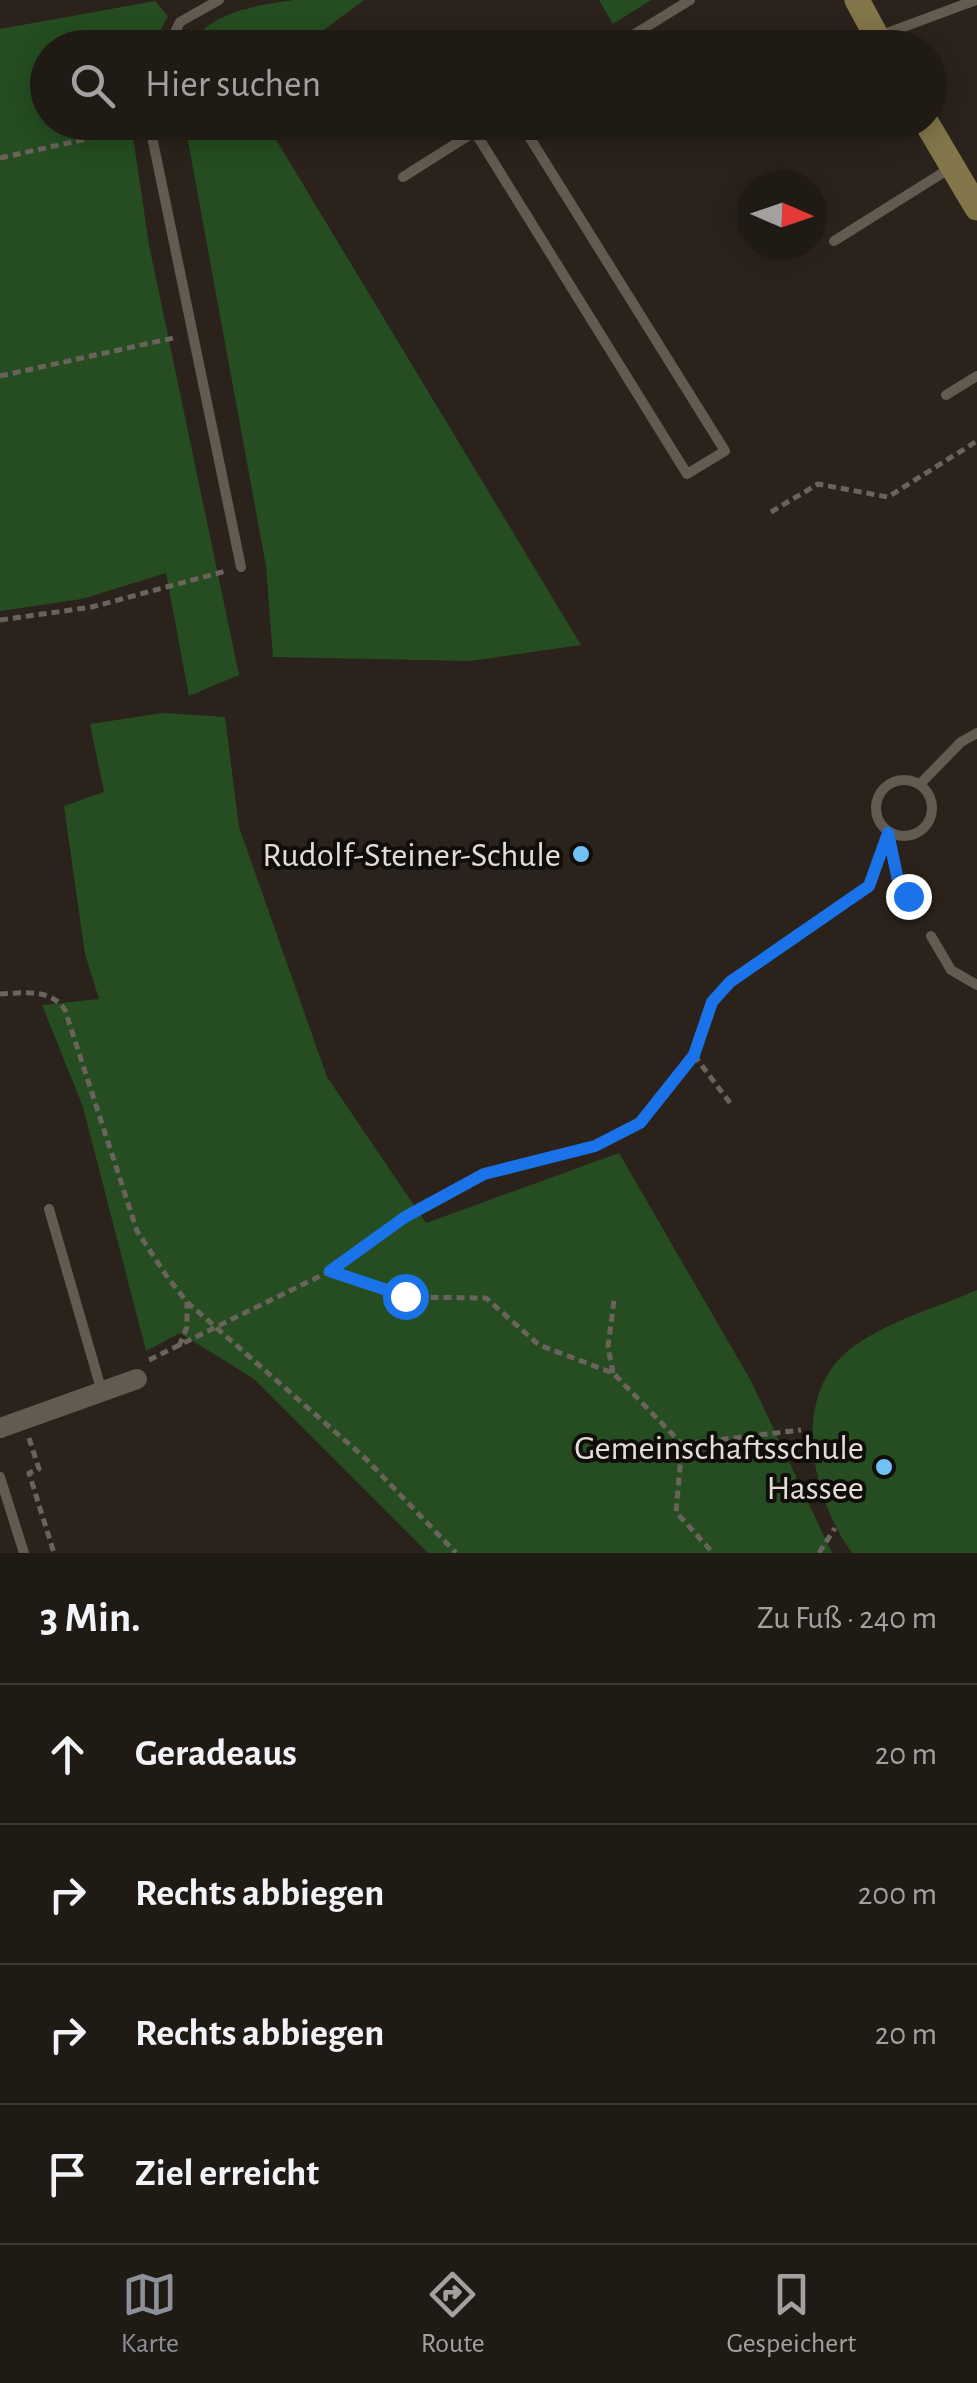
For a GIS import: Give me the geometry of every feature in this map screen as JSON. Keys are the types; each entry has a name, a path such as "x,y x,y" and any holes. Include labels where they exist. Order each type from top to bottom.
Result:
{"street":[{"path":"857,0 873,30"},
{"path":"936,140 977,208"},
{"path":"0,1428 136,1379"}],"lane":[{"path":"176,30 180,22 219,0"},
{"path":"641,30 690,0"},
{"path":"907,30 976,0"},
{"path":"152,140 242,568"},
{"path":"402,177 462,140"},
{"path":"480,140 687,474 725,451 531,140"},
{"path":"834,240 952,167"},
{"path":"946,395 977,376"},
{"path":"921,784 961,742 977,733"},
{"path":"888,833 903,838 930,821 931,799 921,784 906,778 890,784 876,798 876,819 888,833 898,880 908,896"},
{"path":"931,936 952,970 977,985"},
{"path":"49,1210 102,1393"},
{"path":"0,1476 24,1553"}],"path":[{"path":"0,158 79,140"},
{"path":"0,376 191,334"},
{"path":"771,512 818,484 888,497 977,441"},
{"path":"0,620 92,607 242,568"},
{"path":"136,1379 152,1370 148,1360 330,1271 405,1217 484,1174 595,1146 640,1123 694,1055 712,1002 730,982 869,886 888,833"},
{"path":"0,994 41,993 59,1001 137,1231 187,1302 364,1458 456,1553"},
{"path":"694,1055 733,1107"},
{"path":"330,1271 405,1296 486,1298 539,1344 614,1373 682,1444 676,1512 713,1553"},
{"path":"614,1300 608,1347 614,1373"},
{"path":"179,1346 187,1327 187,1302"},
{"path":"22,1420 39,1469 30,1472 54,1553"},
{"path":"682,1444 801,1430"},
{"path":"818,1553 835,1528"}],"green space":[{"path":"294,0 364,0 324,30 203,30 221,18 249,8"},
{"path":"599,0 651,0 613,24"},
{"path":"155,1 168,16 161,30 30,30 30,140 134,140 149,245 239,675 189,696 166,573 82,599 0,611 0,29"},
{"path":"276,140 581,645 470,661 273,657 266,566 188,141"},
{"path":"163,713 225,717 239,827 327,1077 426,1223 619,1153 751,1381 832,1553 428,1553 254,1379 180,1333 146,1351 83,1107 42,1005 99,999 85,954 64,806 104,792 90,724"},
{"name":"Gemeinschaftsschule Hassee","path":"977,1290 977,1553 852,1553 826,1503 817,1474 814,1416 821,1388 835,1364 871,1335"}],"place":[{"name":"Rudolf-Steiner-Schule","path":"581,854"},
{"name":"Gemeinschaftsschule Hassee","path":"884,1467"}],"route":[{"path":"405,1296 330,1271 405,1217 484,1174 538,1164 595,1146 640,1123 666,1096 694,1055 712,1002 730,982 869,886 888,833 898,880 908,896"}]}
